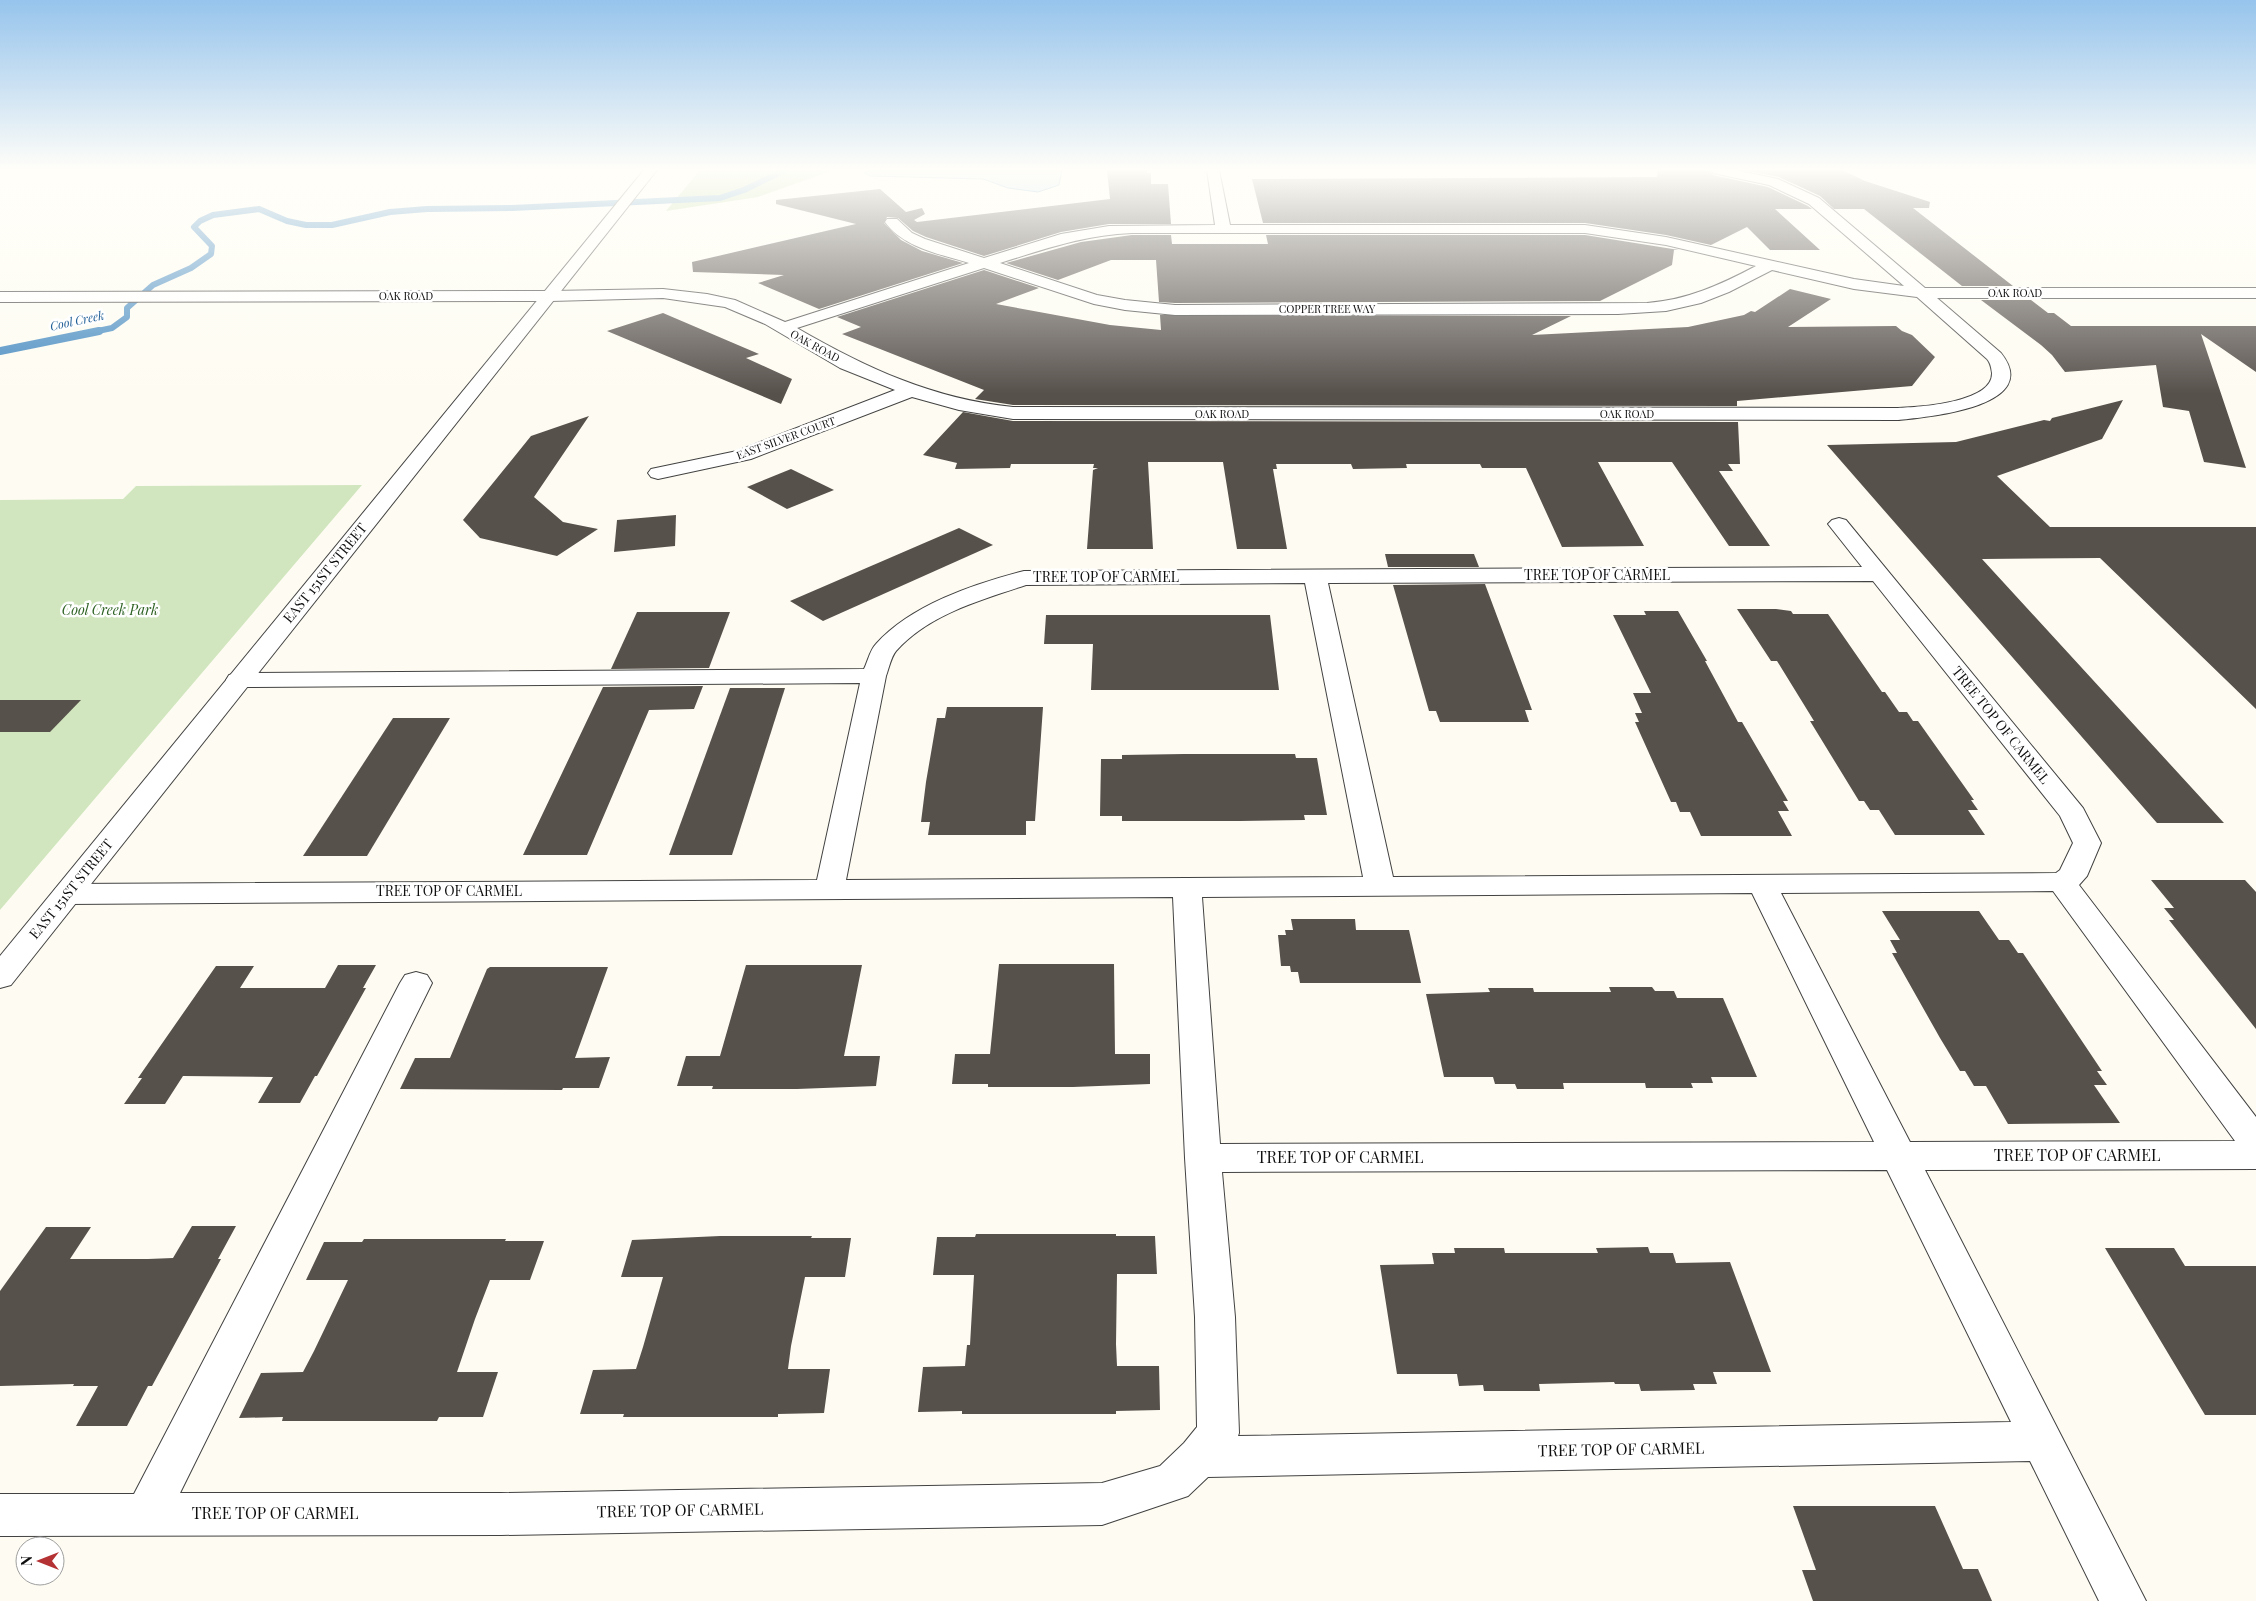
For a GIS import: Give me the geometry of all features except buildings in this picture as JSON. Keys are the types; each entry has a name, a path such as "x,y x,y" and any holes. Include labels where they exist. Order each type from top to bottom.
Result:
{"street":[{"name":"EAST 151ST STREET","path":"0,977 591,245"},
{"name":"COPPER TREE WAY","path":"928,245 1094,299 1125,305 1175,310 1618,309 1666,307 1694,301 1718,292 1769,265"},
{"path":"781,328 1041,245"},
{"path":"1682,245 1854,284 1922,293"},
{"path":"1865,245 1922,293"},
{"name":"OAK ROAD","path":"1922,293 2256,293"},
{"name":"OAK ROAD","path":"0,297 551,296 660,294 708,299 750,311 839,360 910,391 954,405 981,410 1061,414 1898,414 1946,409 1970,403 1986,396 1998,386 2002,377 2000,364 1988,350 1922,293"},
{"name":"EAST SILVER COURT","path":"658,473 744,455 910,391"},
{"name":"TREE TOP OF CARMEL","path":"67,894 2060,882 2072,876 2087,843 2072,814 1839,524"},
{"name":"TREE TOP OF CARMEL","path":"830,888 874,676 884,649 923,616 981,592 1024,578 1878,574"},
{"path":"1315,576 1380,886"},
{"path":"238,680 874,676"},
{"path":"2060,882 2256,1143"},
{"path":"1762,884 2123,1601"},
{"name":"TREE TOP OF CARMEL","path":"0,1515 148,1513 501,1514 1102,1504 1173,1482 1218,1434 1215,1317 1202,1158 1187,887"},
{"path":"148,1513 416,984"},
{"name":"TREE TOP OF CARMEL","path":"1202,1158 2256,1155"},
{"name":"TREE TOP OF CARMEL","path":"1199,1456 2044,1441"}],"green space":[{"name":"Cool Creek Park","path":"362,485 0,910 0,500 123,499 136,486"}],"waterway":[{"name":"Cool Creek","path":"93,332 112,328 127,317 127,308 153,285 191,268 211,254 211,245"},
{"name":"Cool Creek","path":"0,351 99,331"}]}
